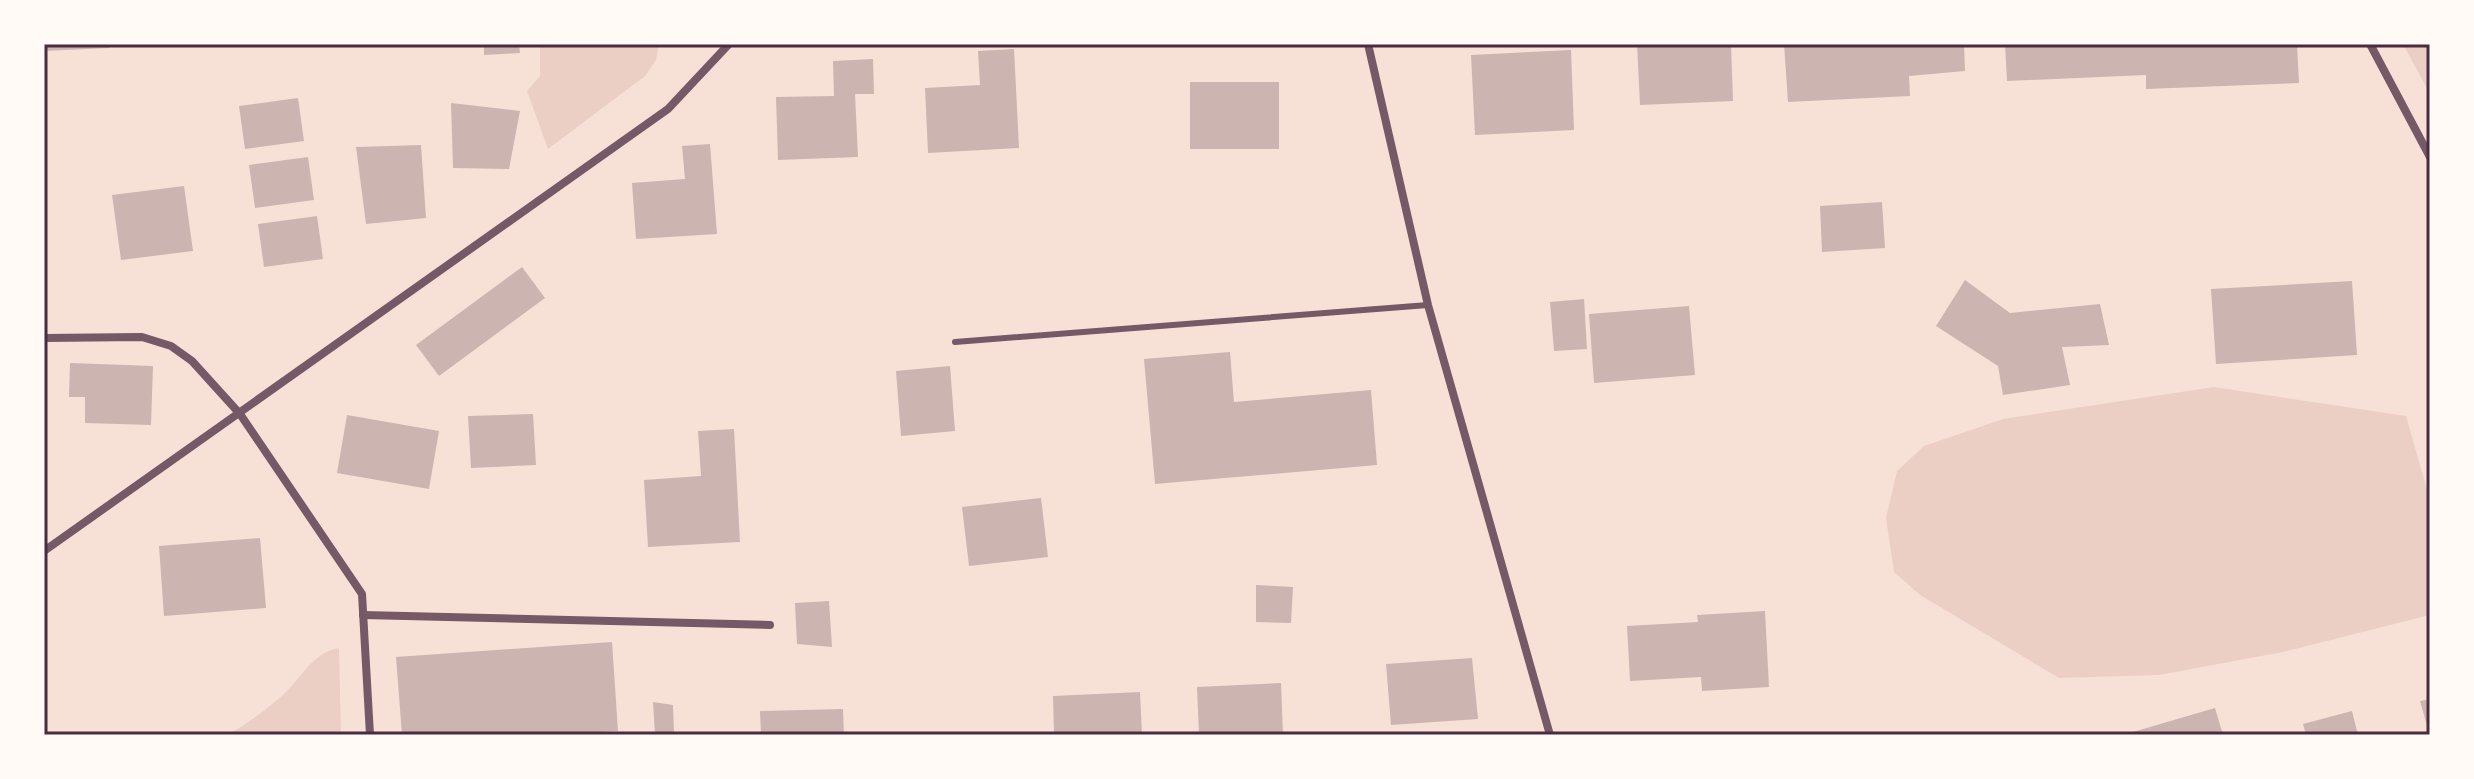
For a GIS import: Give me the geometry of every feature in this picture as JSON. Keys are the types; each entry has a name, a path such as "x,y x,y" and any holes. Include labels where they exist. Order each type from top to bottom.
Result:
{"street":[{"path":"44,551 668,109 729,44"},
{"path":"1368,44 1428,305 1550,735"},
{"path":"2370,44 2430,157"},
{"path":"44,338 142,337 171,346 192,361 240,414 362,594 370,735"},
{"path":"363,615 770,625"}],"lane":[{"path":"955,342 1428,305"}],"shaded area":[{"path":"540,44 659,44 656,60 645,76 548,149 527,91 540,76"},
{"path":"2403,44 2430,44 2430,94"},
{"path":"2214,387 2406,416 2430,500 2430,615 2283,652 2159,675 2059,678 1920,595 1894,572 1886,518 1897,471 1924,446 2003,419"},
{"path":"339,648 341,735 227,735 277,701 322,654"}],"building":[{"path":"44,44 109,44 109,48 44,51"},
{"path":"484,44 519,44 520,53 484,55"},
{"path":"1637,44 1731,44 1733,101 1640,105"},
{"path":"1784,44 1964,44 1965,71 1909,76 1910,96 1788,102"},
{"path":"2005,44 2297,44 2299,83 2146,89 2146,75 2007,81"},
{"path":"1014,49 1019,148 928,153 925,88 980,85 978,51"},
{"path":"1571,50 1574,130 1475,135 1471,55"},
{"path":"873,59 874,94 855,94 858,157 778,160 776,97 834,96 833,61"},
{"path":"1190,82 1279,82 1279,149 1190,149"},
{"path":"298,98 304,141 245,149 239,106"},
{"path":"451,103 520,111 509,169 453,168"},
{"path":"710,144 717,234 636,239 632,183 685,179 682,146"},
{"path":"421,145 426,218 366,224 356,147"},
{"path":"308,157 314,200 255,208 249,165"},
{"path":"184,186 193,251 121,260 112,195"},
{"path":"1882,202 1885,248 1822,252 1820,206"},
{"path":"317,216 323,259 264,267 258,224"},
{"path":"522,267 545,298 439,376 416,345"},
{"path":"1965,280 2010,313 2100,304 2109,345 2062,347 2070,385 2003,395 1998,366 1936,326"},
{"path":"2352,281 2357,355 2216,364 2211,289"},
{"path":"1584,299 1587,349 1554,351 1550,302"},
{"path":"1689,306 1695,375 1594,383 1589,314"},
{"path":"1230,352 1234,402 1371,390 1377,465 1155,484 1144,359"},
{"path":"70,363 153,366 151,425 85,423 85,397 69,397"},
{"path":"950,366 955,431 901,436 896,371"},
{"path":"533,414 536,465 471,468 468,416"},
{"path":"347,415 439,431 429,489 337,473"},
{"path":"734,429 740,542 648,547 644,480 701,476 698,431"},
{"path":"1041,498 1048,557 969,566 962,507"},
{"path":"260,538 266,608 164,616 159,546"},
{"path":"1256,585 1293,587 1291,623 1256,622"},
{"path":"829,601 832,647 797,644 795,603"},
{"path":"1765,611 1769,687 1702,691 1701,677 1630,681 1627,626 1698,622 1697,615"},
{"path":"612,642 618,731 555,735 402,735 396,657"},
{"path":"1472,658 1478,719 1391,725 1386,664"},
{"path":"1281,683 1283,735 1199,735 1197,687"},
{"path":"1140,692 1142,735 1054,735 1053,696"},
{"path":"2430,699 2430,733 2429,733 2420,701"},
{"path":"653,702 673,705 674,735 655,734"},
{"path":"2215,708 2223,735 2126,735 2126,734"},
{"path":"843,709 844,735 761,735 760,711"},
{"path":"2352,711 2358,735 2306,735 2303,724"}]}
